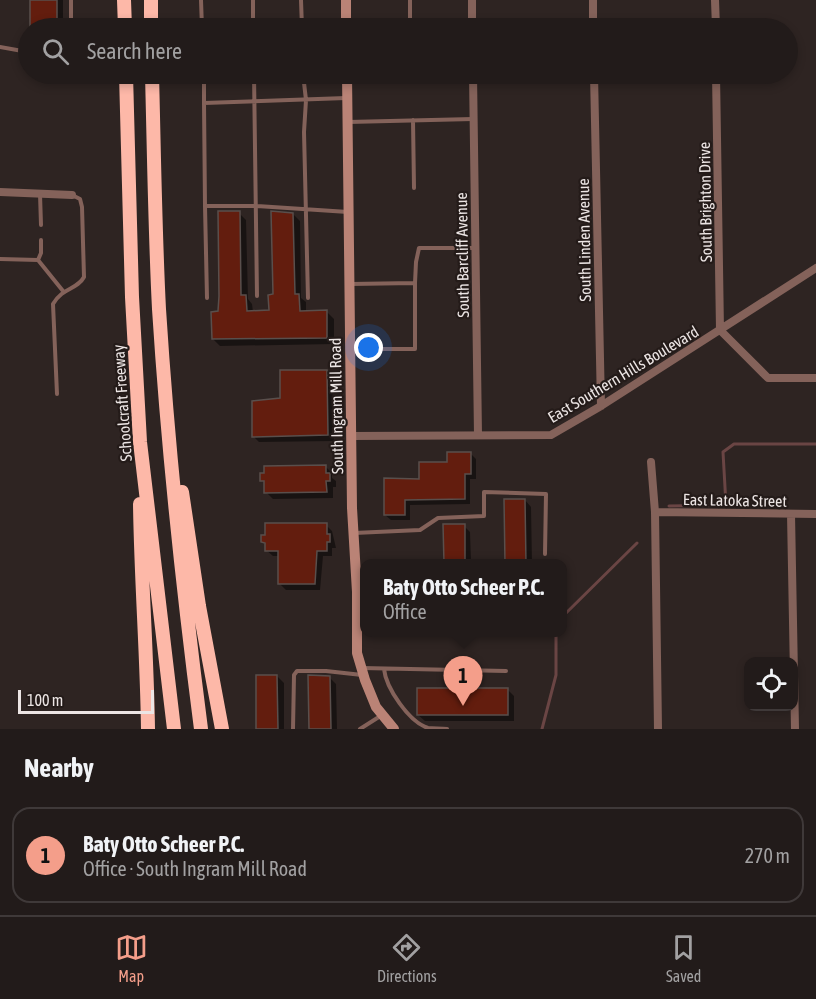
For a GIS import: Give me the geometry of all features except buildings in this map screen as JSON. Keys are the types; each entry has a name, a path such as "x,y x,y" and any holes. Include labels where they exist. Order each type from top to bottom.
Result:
{"highway":[{"path":"124,0 125,18"},
{"path":"151,0 151,18"},
{"name":"Schoolcraft Freeway","path":"126,84 132,297 140,442 174,729"},
{"path":"152,84 157,256 166,396 182,572 201,729"},
{"path":"166,396 199,606 222,729"},
{"path":"140,442 141,567 147,661 148,729"}],"street":[{"path":"346,0 346,18"},
{"path":"472,0 472,18"},
{"path":"593,0 593,18"},
{"path":"716,0 716,18"},
{"name":"South Ingram Mill Road","path":"347,84 351,436 354,533 360,584"},
{"name":"South Barcliff Avenue","path":"473,84 478,435"},
{"name":"South Linden Avenue","path":"594,84 601,406"},
{"name":"South Brighton Drive","path":"716,84 720,330"},
{"path":"0,192 72,195"},
{"name":"East Southern Hills Boulevard","path":"351,436 551,435 601,406 816,268"},
{"path":"720,330 768,378 816,378"},
{"path":"651,462 655,512 658,729"},
{"name":"East Latoka Street","path":"655,512 816,514"},
{"path":"791,514 795,729"},
{"name":"South Ingram Mill Road","path":"360,632 357,653 363,672 376,707 394,729"}],"lane":[{"path":"71,0 71,18"},
{"path":"201,0 202,18"},
{"path":"253,0 253,18"},
{"path":"301,0 302,18"},
{"path":"410,0 410,18"},
{"path":"0,47 18,50"},
{"path":"204,84 207,298"},
{"path":"254,84 257,296"},
{"path":"304,84 308,298"},
{"path":"204,103 347,98"},
{"path":"347,122 473,119"},
{"path":"413,120 414,188"},
{"path":"40,194 41,225"},
{"path":"57,394 53,304 59,293 81,283 84,277 82,207 80,199 72,195"},
{"path":"205,206 307,208 348,212"},
{"path":"38,260 42,253 41,240"},
{"path":"350,349 415,349 415,283 419,248 475,248"},
{"path":"0,259 38,260 63,291"},
{"path":"349,284 415,283"},
{"path":"354,533 420,530 438,518 484,516 484,492 546,494 545,554"},
{"path":"293,729 294,675 297,671 363,672 371,667 506,671"},
{"path":"384,669 389,686 400,703 417,721 430,729 447,729"},
{"path":"360,729 382,715"}],"waterway":[{"path":"669,506 726,505 723,452 734,444 816,444"},
{"path":"567,612 637,543"},
{"path":"542,729 556,675 556,637"}],"place":[{"name":"Baty Otto Scheer P.C.","path":"463,706"}]}
